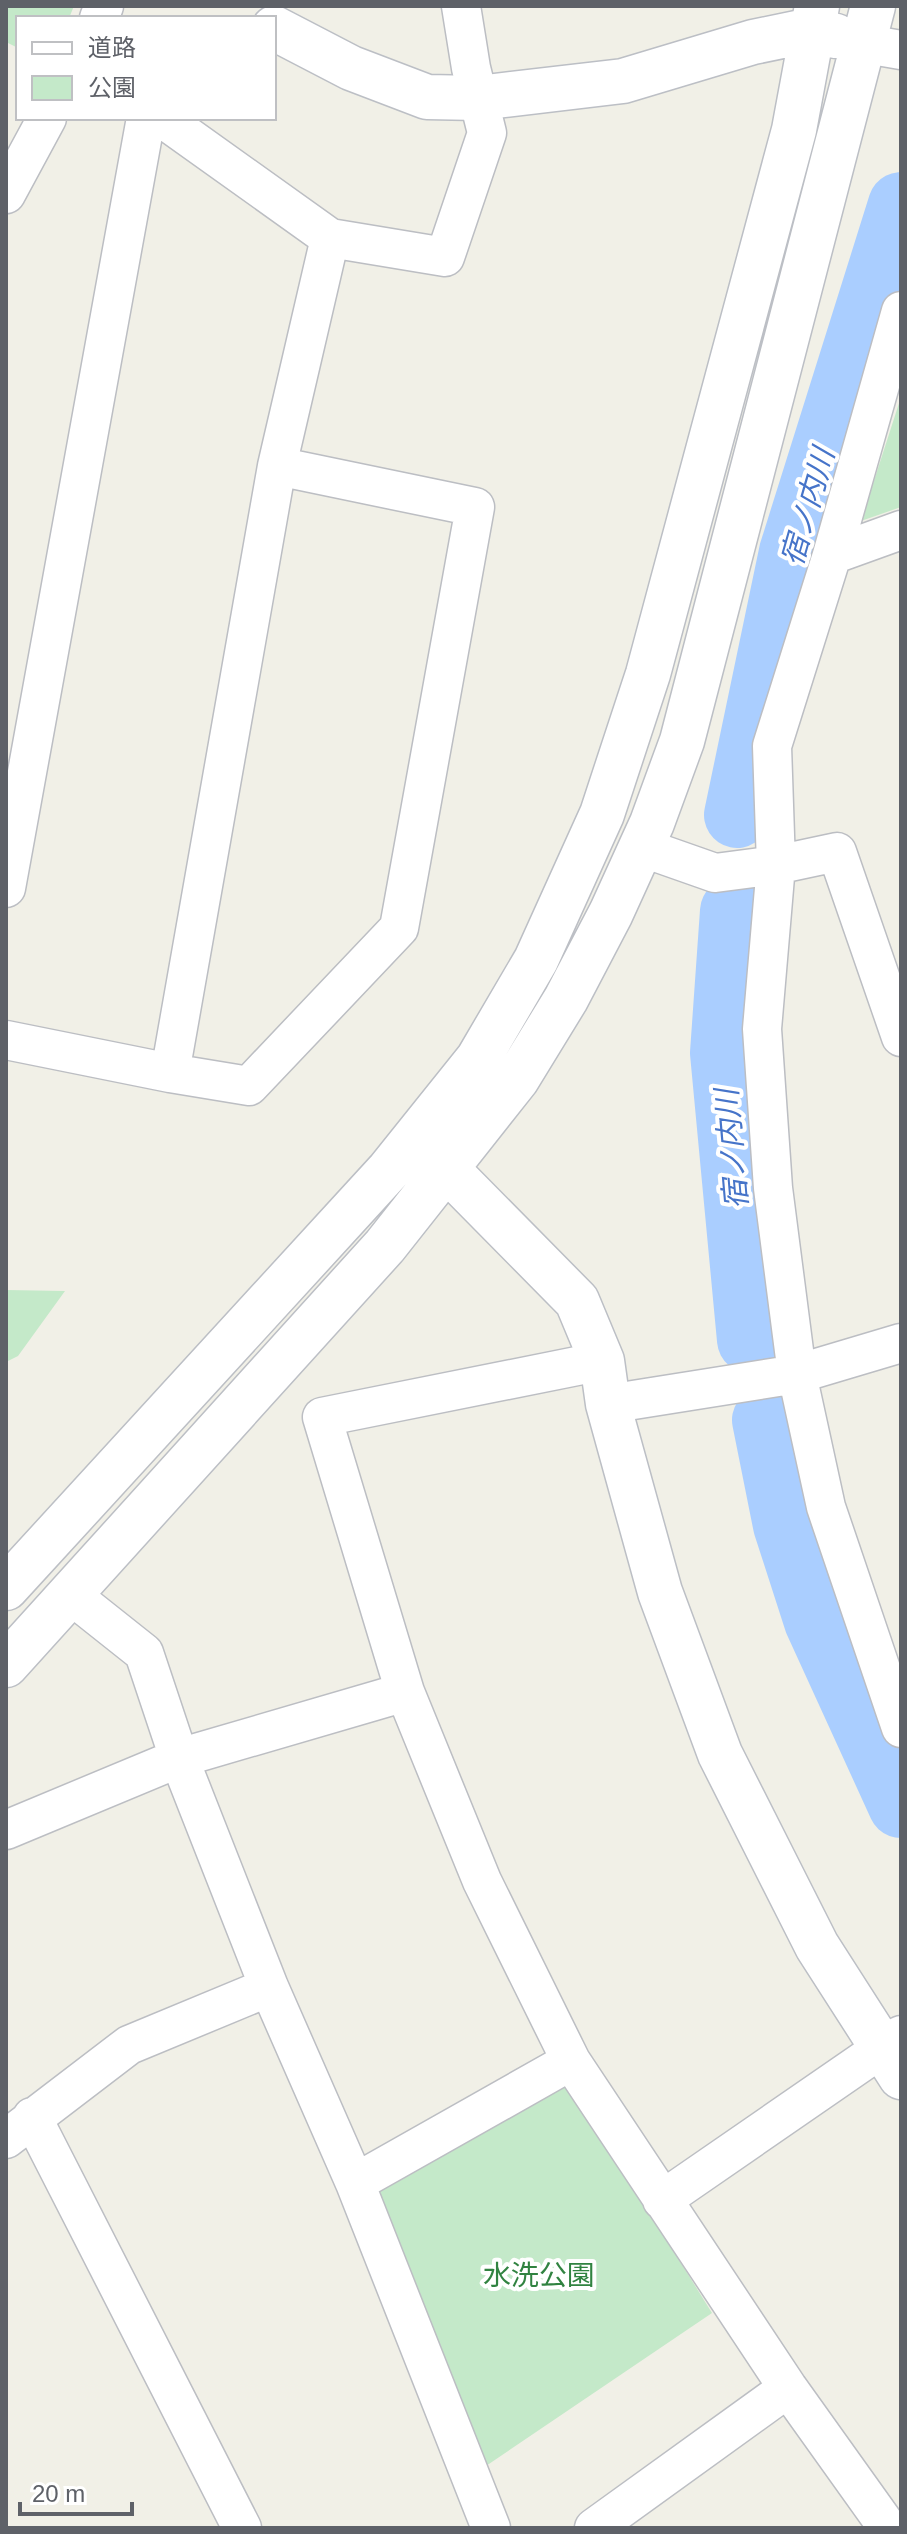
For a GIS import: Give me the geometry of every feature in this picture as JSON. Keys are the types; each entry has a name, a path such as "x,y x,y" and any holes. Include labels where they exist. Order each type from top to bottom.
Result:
{"street":[{"path":"165,120 330,238 445,257 487,133 461,6"},
{"path":"6,1588 389,1170 478,1059 536,960 602,814 648,674 790,145 814,18"},
{"path":"6,1665 385,1246 517,1079 566,999 641,847 682,741 880,33 814,18 753,42 623,81 478,98 427,97 351,68 276,29"},
{"path":"6,194 46,120"},
{"path":"6,888 146,120"},
{"path":"170,1073 277,466 330,238"},
{"path":"901,311 832,555 772,746 776,865 762,1029 773,1188 797,1374 826,1507 901,1728"},
{"path":"6,1040 249,1086 399,928 475,507 277,466"},
{"path":"832,555 901,530"},
{"path":"641,847 715,873 776,865 837,852 901,1037"},
{"path":"415,1138 577,1301 602,1361 608,1404 660,1592 720,1754 817,1946 895,2054 662,2200"},
{"path":"608,1404 797,1374 901,1343"},
{"path":"602,1361 322,1417 405,1692 482,1881 571,2061 788,2388 888,2528"},
{"path":"71,1595 144,1653 179,1758 269,1987 355,2183 491,2528"},
{"path":"6,1830 179,1758 405,1692"},
{"path":"242,2528 19,2128 129,2045 269,1987"},
{"path":"355,2183 571,2061"},
{"path":"614,2523 788,2388"}],"green space":[{"path":"6,6 74,6 70,16 16,16 16,47 6,42"},
{"path":"901,397 901,507 861,521"},
{"path":"6,1290 65,1291 18,1356 6,1362"},
{"name":"水洗公園","path":"568,2081 712,2313 480,2470 368,2186"}],"waterway":[{"name":"宿ノ内川","path":"737,815 792,552 901,205"},
{"name":"宿ノ内川","path":"733,911 723,1053 750,1340"},
{"name":"宿ノ内川","path":"765,1420 786,1525 817,1621 901,1805"}]}
